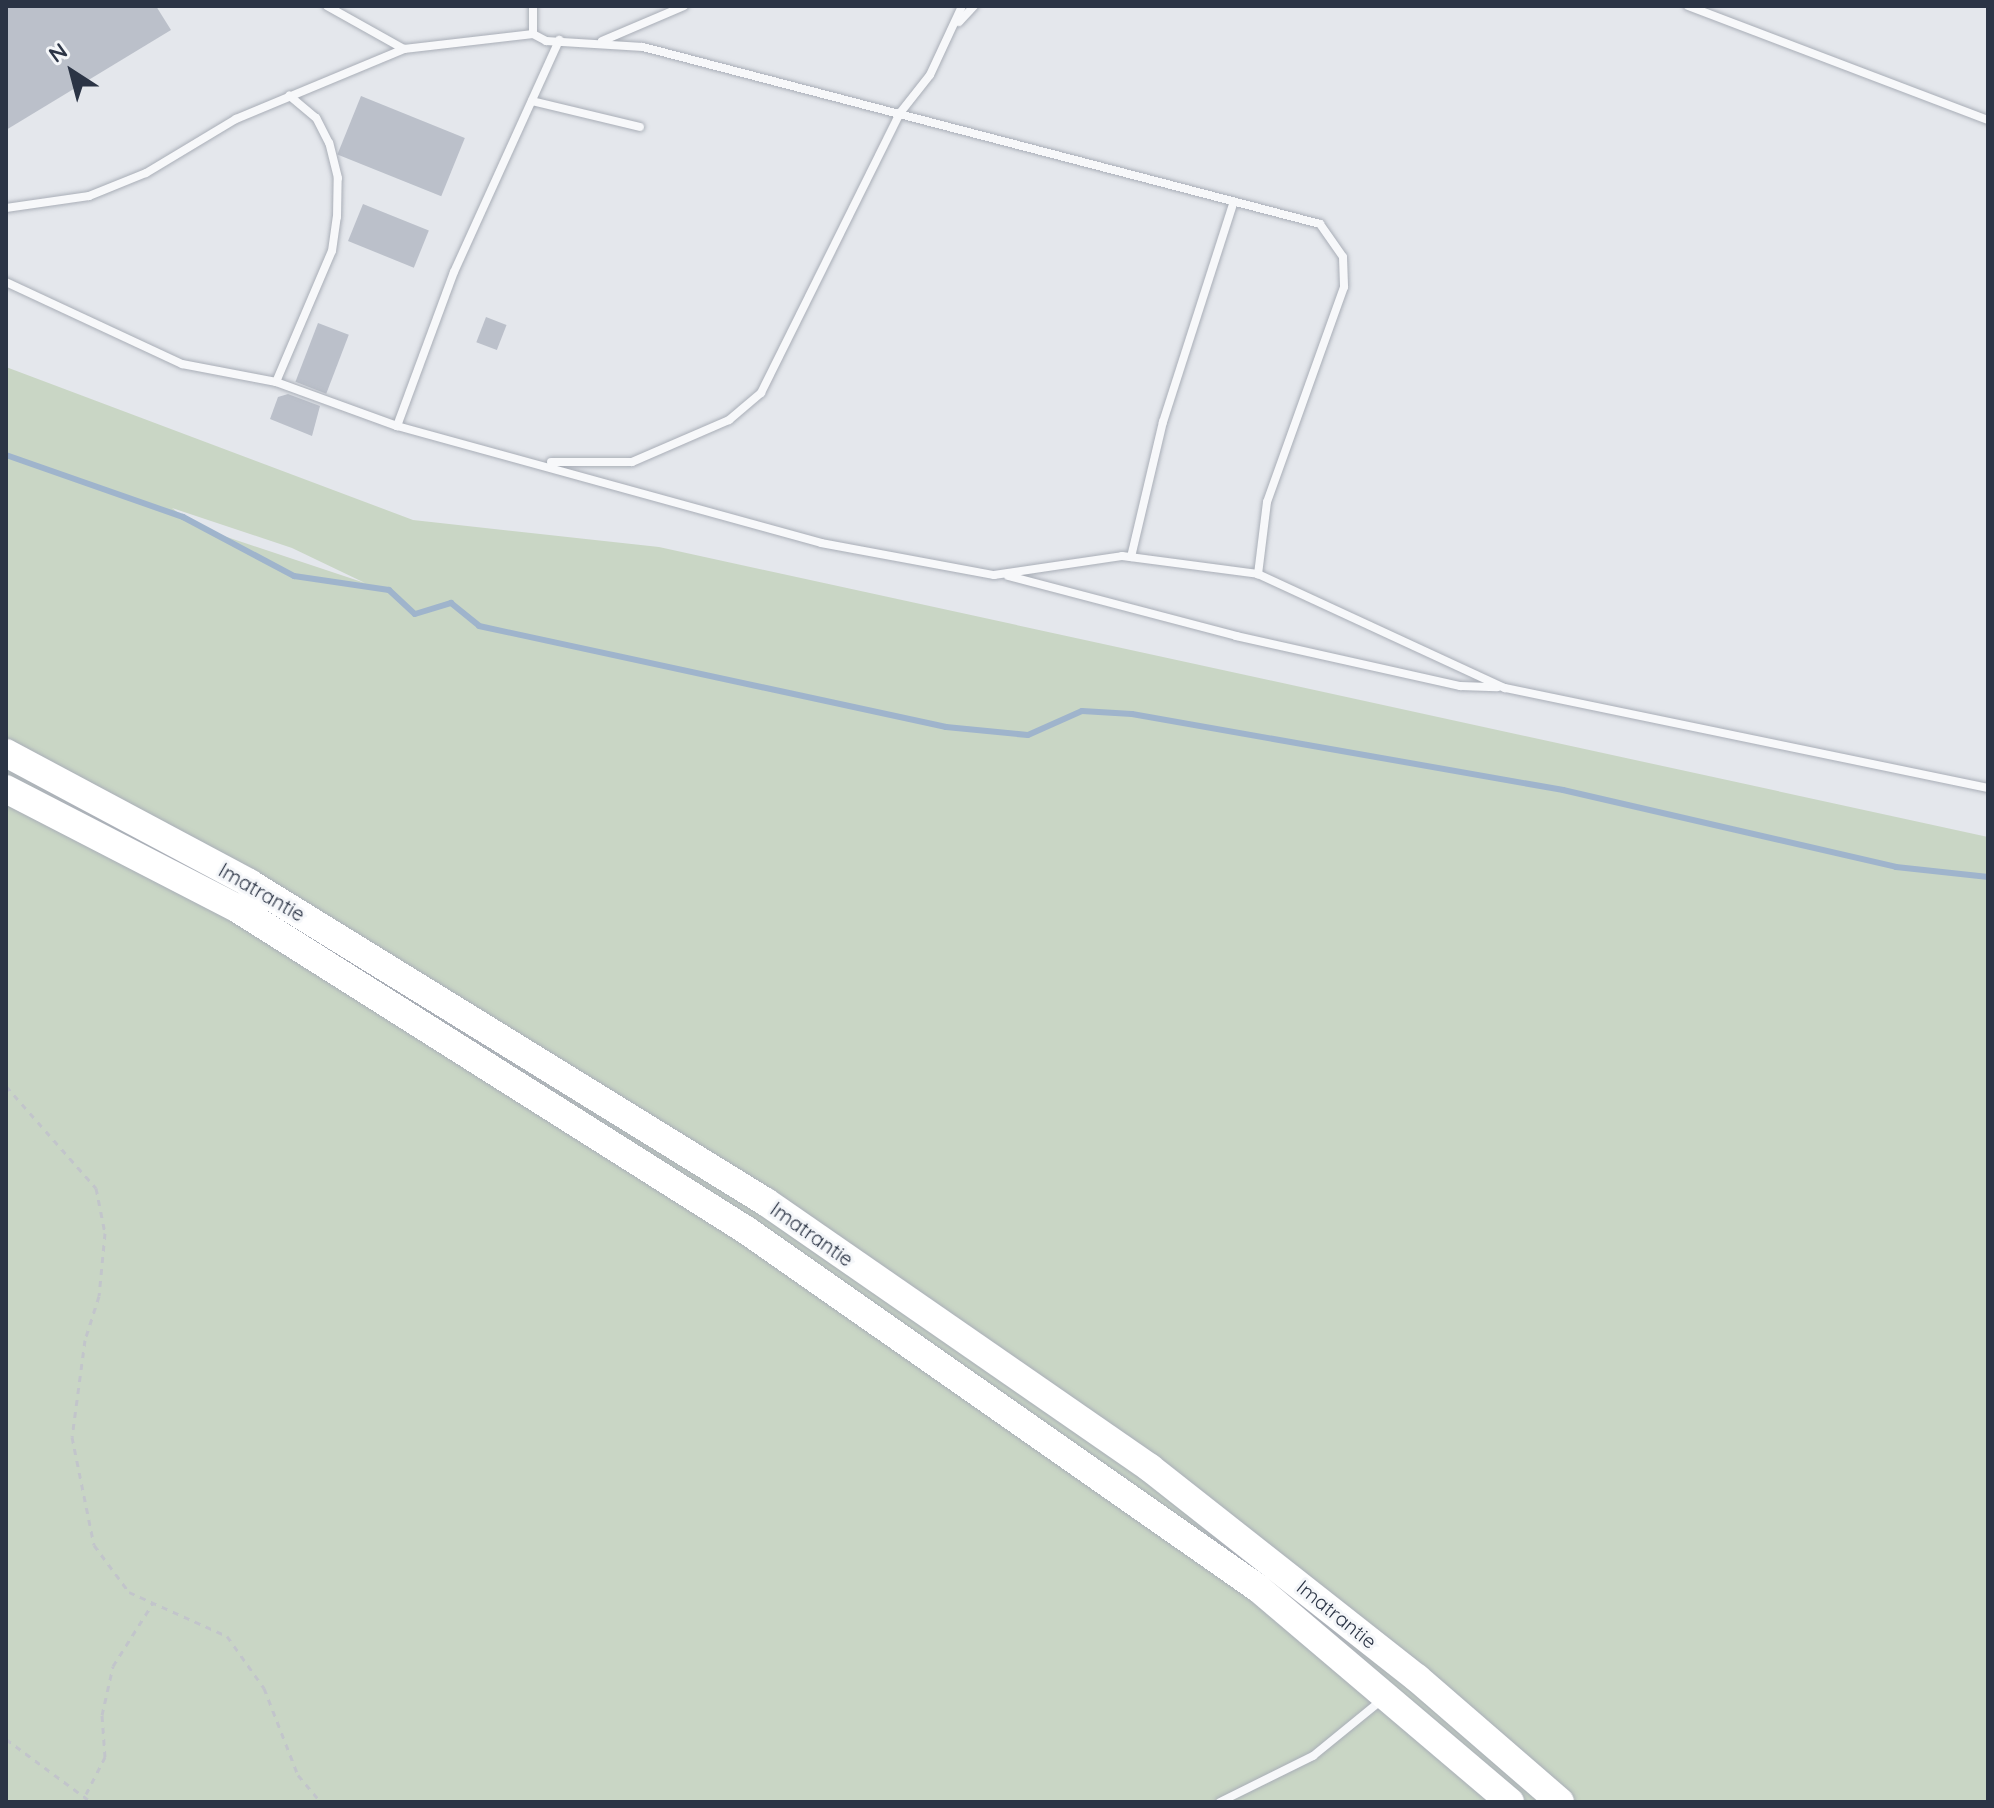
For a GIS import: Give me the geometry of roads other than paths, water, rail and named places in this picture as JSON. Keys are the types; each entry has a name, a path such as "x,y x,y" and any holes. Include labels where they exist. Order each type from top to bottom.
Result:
{"highway":[{"name":"Imatrantie","path":"6,753 249,883 766,1202 1150,1468 1417,1678 1560,1802"},
{"name":"Imatrantie","path":"6,789 235,907 746,1230 1130,1494 1387,1696 1510,1802"}],"lane":[{"path":"327,6 404,49"},
{"path":"533,6 533,34"},
{"path":"598,42 684,6"},
{"path":"956,25 962,6"},
{"path":"530,460 632,462 729,420 761,393 900,113 956,25 974,6"},
{"path":"1688,6 1988,120"},
{"path":"6,208 89,196 289,95 404,49 533,34 559,40 598,42 900,113 1233,204 1320,224 1343,257 1344,287 1267,502 1258,574"},
{"path":"397,426 454,272 559,40"},
{"path":"276,382 332,251 337,217 338,178 329,143 316,118 289,95"},
{"path":"532,101 640,127"},
{"path":"1131,557 1163,422 1233,204"},
{"path":"6,282 182,364 276,382 397,426 530,460 821,543 925,567 1005,575 1400,673 1505,688 1988,788"},
{"path":"1005,575 1131,557 1258,574 1505,688"},
{"path":"1220,1802 1313,1756 1387,1696"}],"waterway":[{"path":"6,455 183,517 294,576 389,590 415,614 451,603 479,626 946,727 1028,735 1082,711 1132,714 1563,790 1896,867 1988,877"}]}
